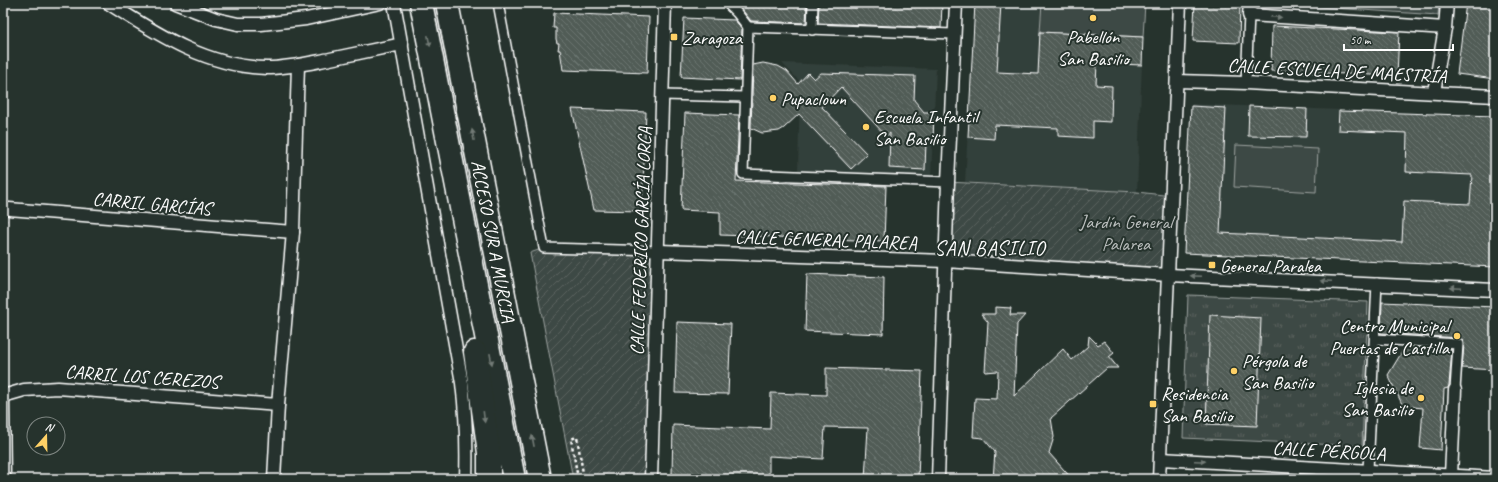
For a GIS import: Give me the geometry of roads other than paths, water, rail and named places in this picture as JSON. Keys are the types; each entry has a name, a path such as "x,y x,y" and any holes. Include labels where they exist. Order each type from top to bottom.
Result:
{"highway":[{"name":"ACCESO SUR A MURCIA","path":"421,3 514,479"},
{"name":"ACCESO SUR A MURCIA","path":"447,3 540,479"},
{"path":"444,115 485,418 489,453 489,479"}],"street":[{"path":"108,3 179,45 201,55 240,65 267,68 298,65 402,44"},
{"path":"175,3 216,19 238,24 261,24 306,19 380,3"},
{"path":"394,3 462,383 466,415 466,479"},
{"path":"498,3 544,248 659,251"},
{"name":"CALLE FEDERICO GARCÍA LORCA","path":"651,479 659,251 665,3"},
{"path":"727,3 748,27 743,174 948,182"},
{"path":"812,30 813,3"},
{"path":"938,479 945,261 956,3"},
{"path":"1159,479 1180,3"},
{"path":"1246,83 1250,3"},
{"path":"1434,92 1445,28 1447,3"},
{"path":"1249,15 1445,28"},
{"path":"748,27 954,34"},
{"path":"274,479 278,405 293,232 298,65"},
{"name":"CALLE ESCUELA DE MAESTRÍA","path":"1177,81 1246,83 1495,96"},
{"path":"662,95 745,97"},
{"name":"CARRIL GARCÍAS","path":"8,209 293,232"},
{"name":"CALLE GENERAL PALAREA","path":"659,251 945,261 1169,275 1377,283 1495,290"},
{"path":"1368,470 1377,283"},
{"path":"1375,339 1458,344 1451,475"},
{"name":"CARRIL LOS CEREZOS","path":"4,479 3,396 24,390 58,388 278,405"},
{"name":"CALLE PÉRGOLA","path":"1161,459 1368,470 1385,475 1451,475 1495,478"}],"place":[{"name":"Pabellón San Basilio","path":"1093,18"},
{"name":"Zaragoza","path":"674,37"},
{"name":"Pupaclown","path":"773,98"},
{"name":"Escuela Infantil San Basilio","path":"866,127"},
{"name":"General Paralea","path":"1212,265"},
{"name":"Centro Municipal Puertas de Castilla","path":"1457,336"},
{"name":"Pérgola de San Basilio","path":"1234,371"},
{"name":"Iglesia de San Basilio","path":"1421,398"},
{"name":"Residencia San Basilio","path":"1153,404"}],"district":[{"name":"SAN BASILIO","path":"990,248"}],"park label":[{"name":"Jardín General Palarea","path":"1126,232"}]}
